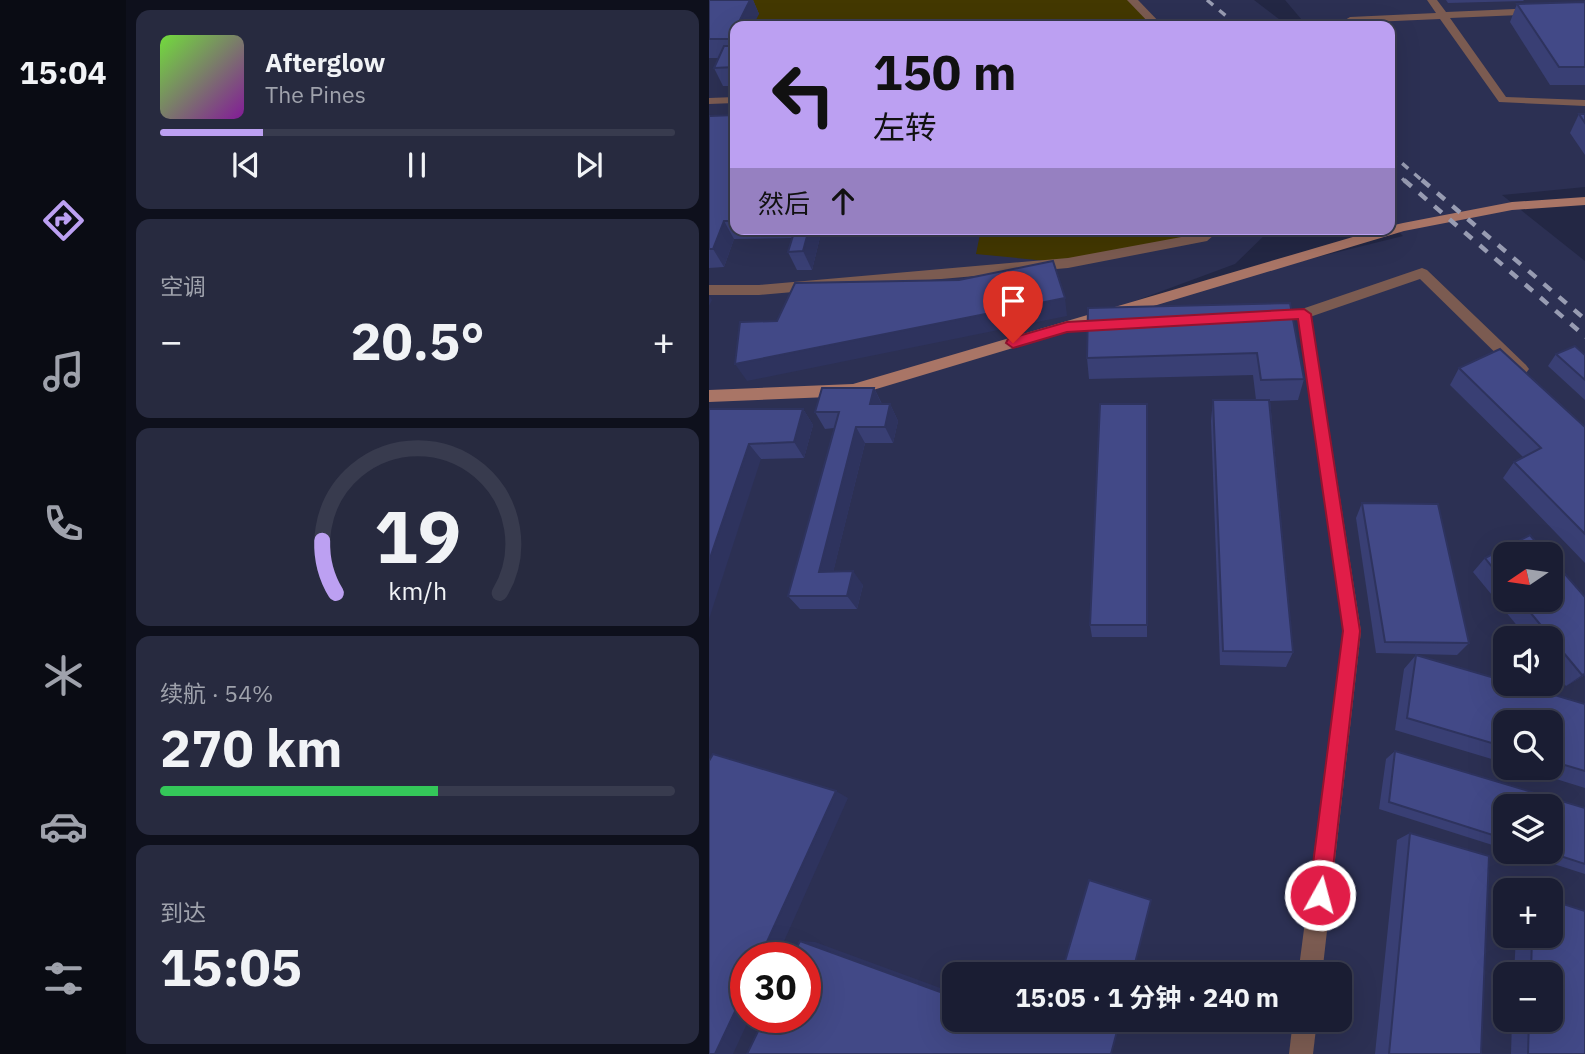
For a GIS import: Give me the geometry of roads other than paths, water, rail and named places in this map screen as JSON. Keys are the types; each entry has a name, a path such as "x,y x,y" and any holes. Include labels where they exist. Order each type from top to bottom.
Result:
{"street":[{"path":"1132,0 1153,21"},
{"path":"1432,0 1503,100 1585,103"},
{"path":"1350,20 1585,9"},
{"path":"709,101 730,100"},
{"path":"1395,228 1512,206 1585,201"},
{"path":"709,290 759,290 1068,263 1209,235"},
{"path":"709,396 853,390 1366,235"},
{"path":"1248,317 1304,314 1422,273 1528,376"},
{"path":"1304,314 1352,631 1312,962"},
{"path":"1067,327 1151,322"},
{"path":"1301,1054 1304,1032"}],"railway":[{"path":"1207,0 1232,21"},
{"path":"1395,157 1424,182"},
{"path":"1395,172 1406,182"},
{"path":"1404,180 1586,337"},
{"path":"1422,180 1586,320"}]}
